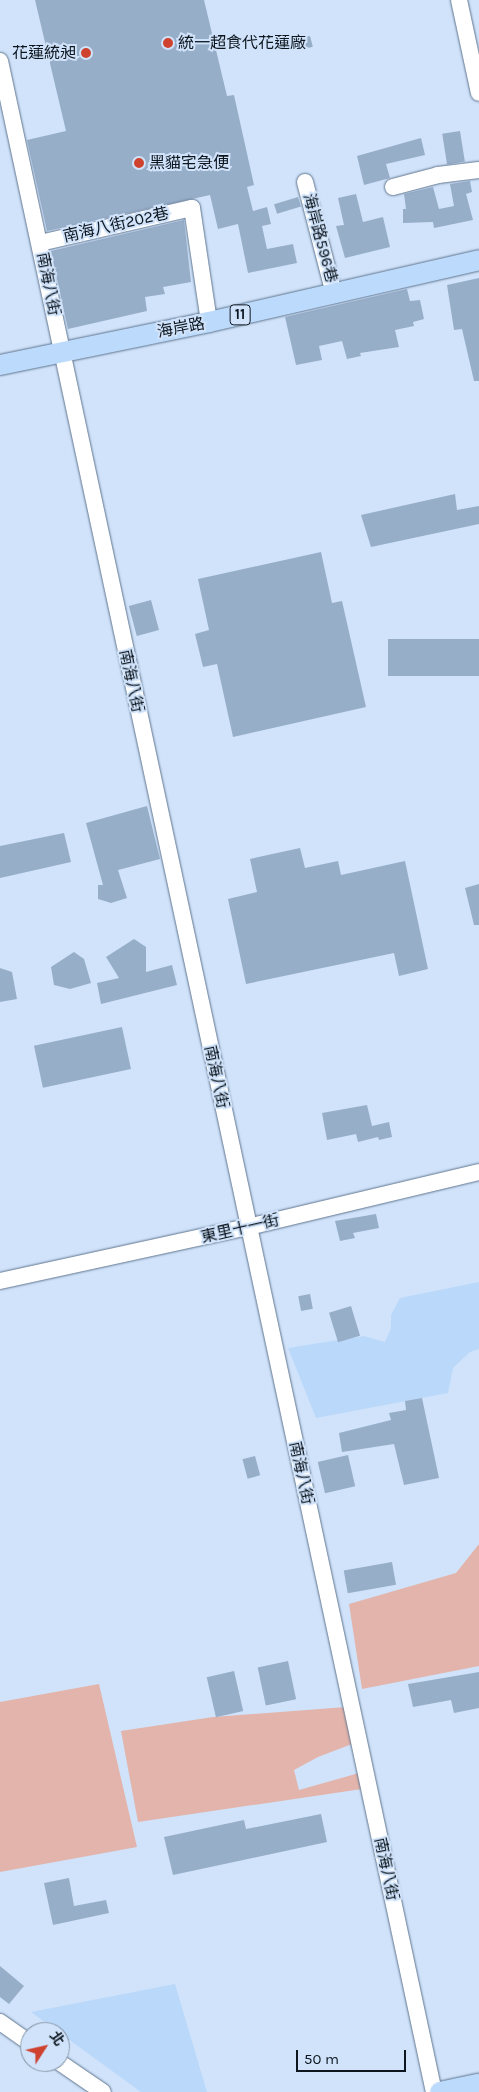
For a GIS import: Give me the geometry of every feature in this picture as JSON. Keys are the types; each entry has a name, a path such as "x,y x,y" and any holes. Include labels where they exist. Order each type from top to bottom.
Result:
{"main road":[{"name":"海岸路","path":"0,365 209,322 479,260"},
{"path":"440,2092 479,2084"}],"street":[{"path":"459,0 479,93"},
{"name":"南海八街","path":"0,61 434,2092"},
{"path":"392,187 438,175 479,170"},
{"name":"海岸路596巷","path":"305,182 334,294"},
{"name":"南海八街202巷","path":"40,243 192,208 209,322"},
{"name":"東里十一街","path":"0,1281 248,1227 479,1172"},
{"path":"0,2022 20,2036"},
{"path":"70,2070 103,2092"}],"shaded area":[{"path":"479,1282 479,1349 470,1352 453,1368 448,1393 316,1418 288,1348 364,1336 385,1342 391,1328 391,1315 400,1298"},
{"path":"479,1544 479,1666 362,1689 349,1604 456,1573"},
{"path":"99,1684 137,1847 0,1872 0,1702"},
{"path":"346,1707 352,1744 318,1757 294,1770 299,1790 359,1773 362,1789 138,1822 121,1731 213,1717"},
{"path":"175,1984 207,2092 141,2092 70,2040 70,2022 45,2022 31,2012"}],"building":[{"path":"35,0 204,0 227,96 234,95 254,185 247,187 253,211 267,207 271,224 262,226 267,249 293,244 297,263 248,273 238,224 218,229 210,195 47,231 27,140 66,131"},
{"path":"310,36 313,47 302,49 299,39"},
{"path":"460,131 465,162 447,164 442,134"},
{"path":"421,138 425,155 386,164 390,178 364,185 357,156"},
{"path":"470,181 472,192 466,194 473,220 434,228 433,222 403,223 403,209 406,209 404,194 433,187 439,209 454,206 450,184"},
{"path":"356,194 363,222 383,217 390,247 345,258 336,226 344,225 338,198"},
{"path":"298,197 301,207 277,214 274,204"},
{"path":"184,220 191,282 163,287 165,294 145,297 147,311 68,329 51,251"},
{"path":"479,278 479,381 474,381 462,329 454,330 447,285"},
{"path":"407,289 410,301 420,300 424,319 413,322 414,326 395,330 399,347 360,353 361,356 347,359 342,341 319,346 322,360 296,365 285,317"},
{"path":"455,494 457,510 479,506 479,524 371,547 361,515"},
{"path":"321,552 332,603 342,601 366,707 233,737 217,664 203,667 195,634 209,630 198,579"},
{"path":"151,600 159,630 137,636 129,606"},
{"path":"388,639 479,639 479,676 388,676"},
{"path":"147,806 160,859 118,870 127,898 111,903 98,899 98,885 103,885 86,823"},
{"path":"64,833 71,862 0,878 0,846"},
{"path":"300,848 305,868 338,861 341,875 405,861 428,969 399,976 394,953 246,984 228,899 257,892 250,859"},
{"path":"479,884 479,925 474,925 465,888"},
{"path":"134,939 146,947 146,972 172,965 177,985 101,1004 97,983 119,978 106,957"},
{"path":"74,952 84,959 91,983 70,989 54,985 51,967"},
{"path":"0,968 12,972 17,999 0,1002"},
{"path":"122,1027 131,1069 43,1088 34,1046"},
{"path":"367,1105 372,1126 389,1122 392,1137 379,1140 378,1137 358,1142 356,1134 327,1140 322,1113"},
{"path":"376,1214 379,1228 353,1233 355,1238 340,1241 335,1221"},
{"path":"310,1294 313,1309 301,1311 298,1296"},
{"path":"351,1306 360,1336 338,1342 329,1313"},
{"path":"422,1398 439,1478 404,1485 394,1444 342,1452 339,1433 391,1420 389,1413 406,1410 405,1401"},
{"path":"348,1455 355,1486 325,1493 318,1462"},
{"path":"255,1456 260,1475 248,1479 242,1459"},
{"path":"392,1562 396,1585 348,1593 344,1571"},
{"path":"288,1661 296,1699 266,1706 258,1667"},
{"path":"234,1671 243,1711 216,1717 207,1677"},
{"path":"479,1672 479,1708 454,1713 451,1700 413,1707 408,1684"},
{"path":"321,1814 327,1842 173,1875 164,1837 244,1820 246,1829"},
{"path":"69,1878 74,1906 106,1900 109,1913 53,1925 44,1883"},
{"path":"0,1966 24,1986 9,2004 0,1997"}],"place":[{"name":"統一超食代花蓮廠","path":"168,43"},
{"name":"花蓮統昶","path":"86,53"},
{"name":"黑貓宅急便","path":"139,163"}]}
